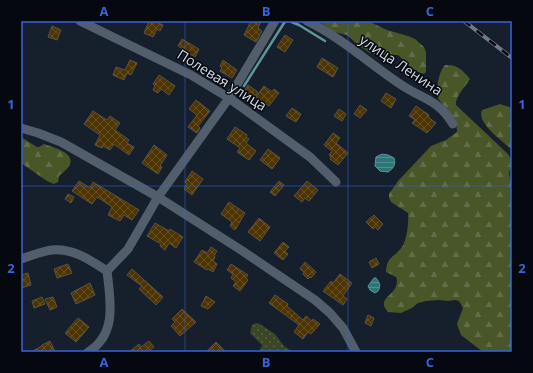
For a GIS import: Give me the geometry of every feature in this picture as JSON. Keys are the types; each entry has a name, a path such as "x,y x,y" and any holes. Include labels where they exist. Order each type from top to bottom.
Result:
{"street":[{"name":"Полевая улица","path":"80,21 180,68 228,98 310,157 336,182"},
{"path":"88,352 92,350 104,336 111,320 108,270 128,249 158,197 228,98 275,21"},
{"name":"улица Ленина","path":"307,21 349,47 405,87 431,101 443,110 453,124"},
{"path":"21,128 61,142 158,197 241,250 315,300 330,313 343,328 356,352"},
{"path":"21,259 52,250 67,251 81,255 108,270"}],"shaded area":[{"path":"382,154 394,158 394,166 388,172 380,171 375,166 376,157"},
{"path":"374,278 376,278 380,286 378,291 375,293 370,290 368,286"},
{"path":"256,323 275,334 284,346 293,352 259,352 262,345 250,333 252,325"}],"green space":[{"path":"319,21 368,21 387,30 415,39 424,47 426,52 426,72 424,74 416,71 398,55 379,55 370,53 347,35 334,32"},
{"path":"445,65 459,68 470,79 459,95 456,105 508,154 512,161 509,174 512,184 512,352 483,352 461,335 457,324 463,308 459,301 426,301 418,303 412,308 401,313 388,312 384,305 385,300 395,289 397,281 396,277 386,272 386,267 389,260 404,244 408,221 408,213 391,202 389,194 398,181 431,146 446,140 457,132 456,120 439,100 437,92 439,77"},
{"path":"500,104 512,108 512,150 491,132 486,126 481,115 482,110"},
{"path":"21,137 37,147 44,144 58,149 68,155 70,164 59,176 58,182 54,184 47,181 21,163"}],"building":[{"path":"149,21 154,21 163,25 160,31 157,29 153,37 144,33"},
{"path":"251,21 261,21 258,28 262,31 256,42 244,35"},
{"path":"52,26 61,30 57,40 48,37"},
{"path":"285,35 293,40 285,52 277,47"},
{"path":"182,39 199,49 195,57 178,46"},
{"path":"322,58 338,68 333,77 317,67"},
{"path":"130,60 137,63 131,75 127,73 124,80 113,75 116,67 125,70"},
{"path":"223,60 237,70 232,78 220,71 222,68 220,66"},
{"path":"159,75 175,86 169,95 161,89 158,93 153,90 155,86 153,84"},
{"path":"248,85 258,92 251,104 245,100 249,94 244,91"},
{"path":"264,86 272,92 274,89 279,93 269,106 256,97"},
{"path":"386,93 396,99 391,108 381,101"},
{"path":"196,100 210,111 198,126 200,128 197,133 188,127 197,115 189,109"},
{"path":"360,105 367,110 360,118 354,114"},
{"path":"416,106 429,115 428,117 436,123 427,133 412,123 415,120 409,116"},
{"path":"292,108 301,114 296,122 286,116"},
{"path":"339,109 346,114 342,121 334,116"},
{"path":"93,111 107,120 110,116 120,123 115,130 129,140 127,143 134,147 129,155 114,144 110,150 103,146 102,148 95,145 100,135 84,124"},
{"path":"235,127 247,135 246,137 249,139 246,143 256,151 249,160 237,152 240,148 227,139"},
{"path":"333,133 340,138 336,143 348,153 338,165 330,159 331,157 329,155 332,151 324,145"},
{"path":"154,145 167,155 160,166 162,167 158,174 142,163"},
{"path":"268,149 280,158 272,169 260,160"},
{"path":"192,171 203,179 192,195 184,189 187,184 185,182"},
{"path":"79,181 90,188 93,182 139,210 132,220 124,215 120,221 108,215 112,207 102,200 97,197 92,204 72,191"},
{"path":"279,181 284,185 275,196 270,192"},
{"path":"307,181 318,190 309,201 305,198 302,202 294,196"},
{"path":"68,194 74,197 71,203 65,199"},
{"path":"229,202 245,213 235,230 230,226 232,222 221,214"},
{"path":"374,215 383,224 378,230 375,227 373,229 366,222"},
{"path":"259,218 270,227 260,241 248,232"},
{"path":"155,223 169,231 170,229 183,237 176,248 169,243 165,250 160,246 161,244 147,236"},
{"path":"283,242 289,247 285,251 288,254 283,260 274,253"},
{"path":"211,247 217,251 213,261 217,264 213,272 194,262 202,250 207,253"},
{"path":"376,258 379,264 372,268 369,262"},
{"path":"305,262 316,272 311,278 310,277 308,279 303,274 304,272 300,269"},
{"path":"68,264 72,273 57,278 54,269"},
{"path":"231,264 248,275 246,278 248,280 240,291 233,286 236,282 231,278 233,274 227,270"},
{"path":"132,269 163,297 156,305 139,289 142,286 127,275"},
{"path":"28,273 31,285 21,288 21,275"},
{"path":"340,274 352,283 343,296 347,299 343,305 323,291 331,281 333,283"},
{"path":"90,283 95,295 76,304 71,293"},
{"path":"275,295 288,304 287,306 303,320 306,316 312,321 313,319 320,324 311,334 308,332 303,339 294,332 299,325 269,303"},
{"path":"206,296 215,302 208,309 201,306"},
{"path":"42,297 45,304 34,308 32,301"},
{"path":"53,297 57,307 50,310 45,299"},
{"path":"182,309 196,322 180,336 171,326 175,322 172,319"},
{"path":"368,315 374,318 371,326 365,323"},
{"path":"78,318 89,327 76,342 65,333"},
{"path":"50,341 55,352 31,352 42,345"},
{"path":"149,341 154,347 147,352 129,352 139,344 141,347"},
{"path":"216,342 226,352 206,352"}],"waterway":[{"path":"244,86 284,23 287,21"},
{"path":"289,21 299,25 325,41"}],"railway":[{"path":"464,21 512,58"}]}
